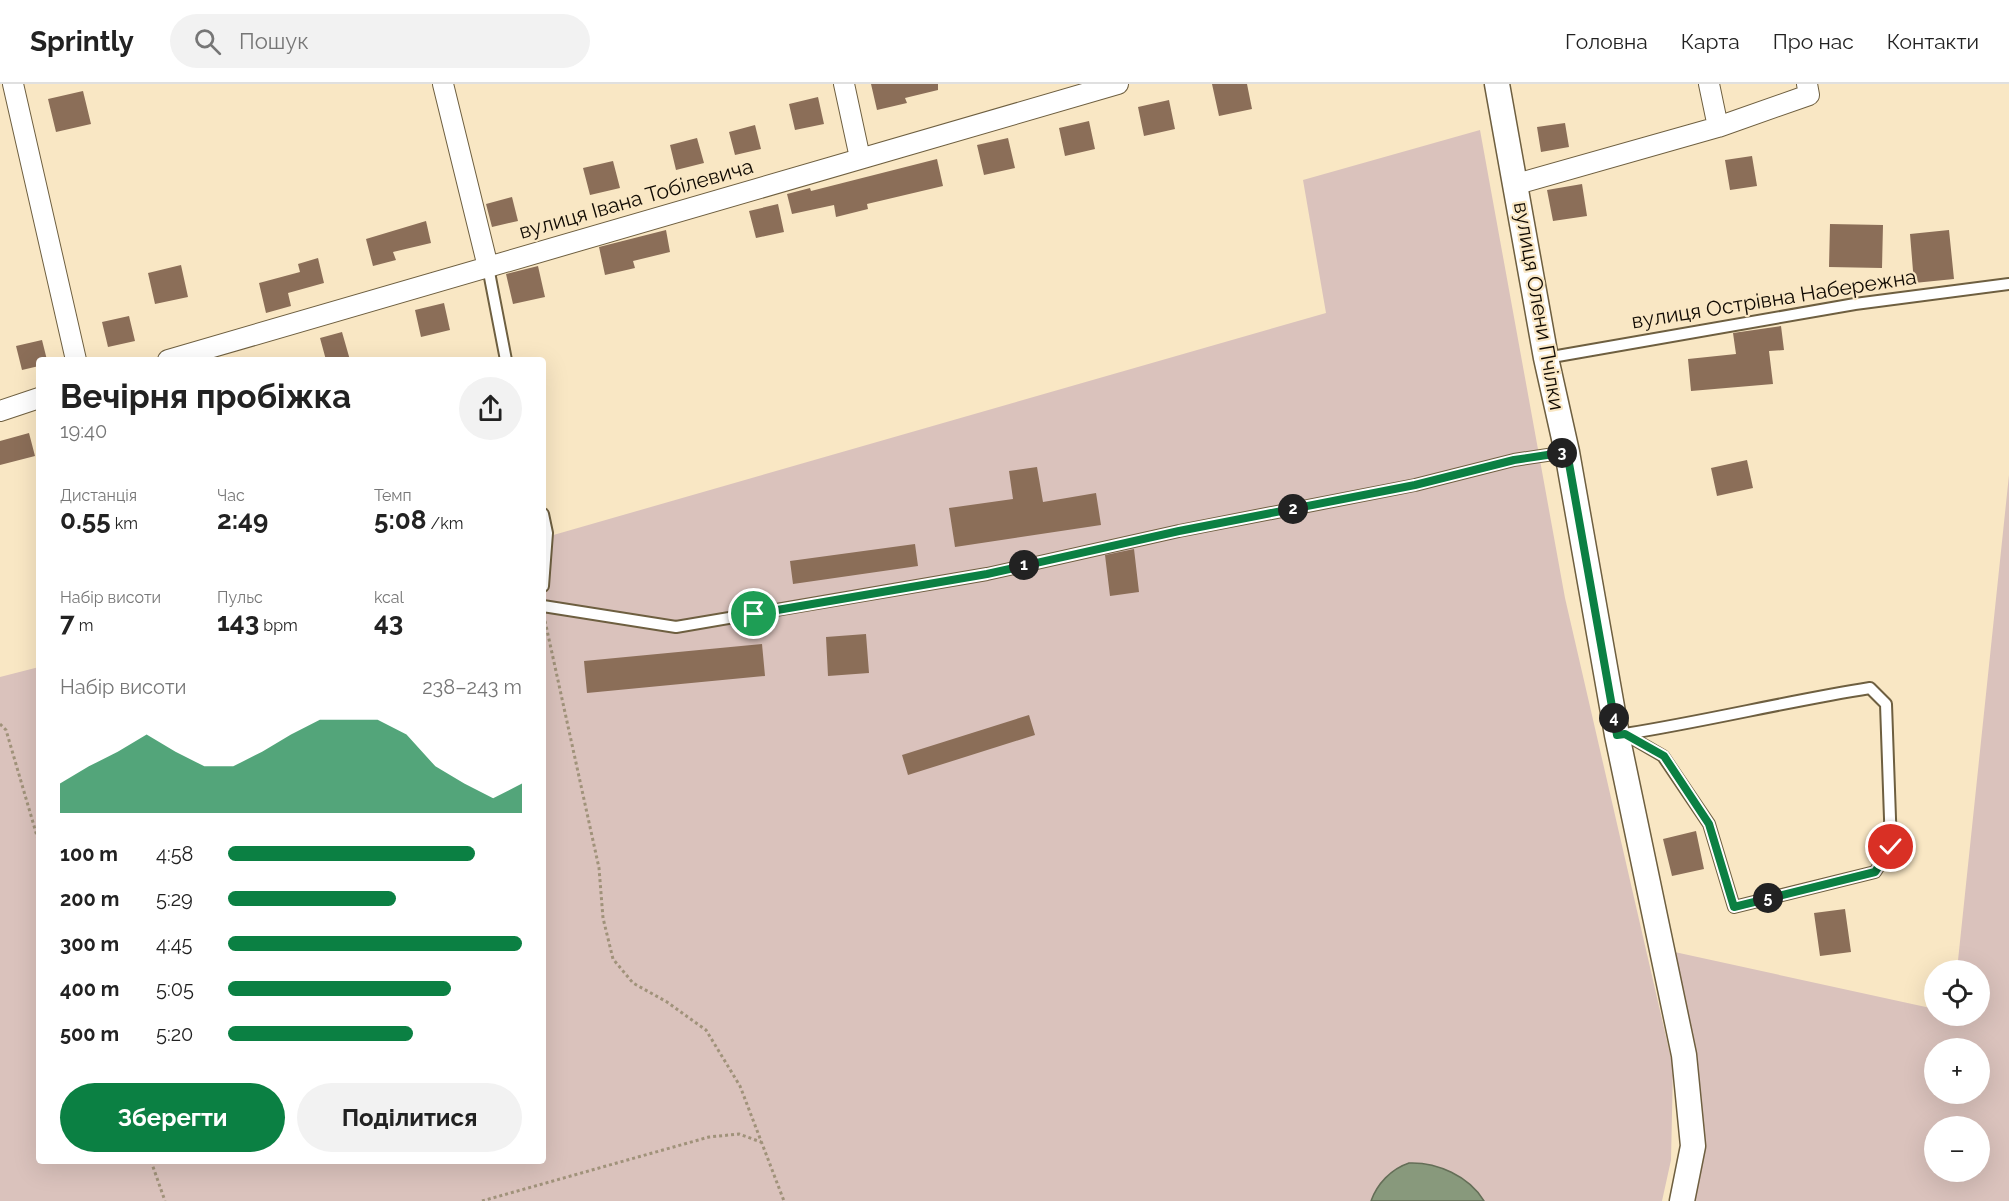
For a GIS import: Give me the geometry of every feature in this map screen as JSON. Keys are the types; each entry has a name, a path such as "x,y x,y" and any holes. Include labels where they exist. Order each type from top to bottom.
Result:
{"street":[{"path":"13,84 75,357"},
{"path":"442,84 488,267"},
{"path":"844,84 860,158"},
{"name":"вулиця Івана Тобілевича","path":"178,357 1118,84"},
{"name":"вулиця Олени Пчілки","path":"1497,84 1546,358 1567,452 1662,952 1684,1054 1693,1146 1682,1201"},
{"path":"1709,84 1718,127"},
{"path":"1516,184 1718,127 1808,90"},
{"path":"0,411 36,399"}],"lane":[{"path":"488,267 505,357"},
{"name":"вулиця Острівна Набережна","path":"1546,358 1855,303 2009,284"},
{"path":"546,606 676,627 987,574 1179,531 1415,485 1514,460 1567,452"},
{"path":"546,528 546,546"},
{"path":"1869,688 1886,704 1891,847 1875,872 1734,907 1709,824 1664,756 1621,734 1869,688"}],"path":[{"path":"546,627 599,868 603,918 613,959 633,983 667,1002 706,1030 740,1086 784,1201"},
{"path":"0,724 6,730 36,833"},
{"path":"482,1201 709,1137 739,1134 761,1142"},
{"path":"152,1164 165,1201"}],"shaded area":[{"path":"1480,130 1565,598 1673,1067 1671,1160 1662,1201 1484,1201 1461,1178 1431,1165 1409,1163 1373,1196 1371,1201 0,1201 0,677 36,668 36,1164 546,1164 546,537 1326,313 1303,180"},
{"path":"2009,475 2009,1201 1688,1201 1670,951 1924,1007 1924,1026 1990,1026 1990,960 1958,960"},
{"path":"1409,1163 1430,1165 1451,1172 1470,1184 1484,1201 1371,1201 1386,1178 1396,1169"}],"building":[{"path":"871,84 938,84 938,90 905,98 907,103 877,110"},
{"path":"1212,84 1247,84 1252,109 1219,116"},
{"path":"83,91 91,124 56,132 48,99"},
{"path":"818,97 824,124 795,130 789,104"},
{"path":"1169,100 1175,129 1144,136 1138,107"},
{"path":"1089,121 1095,149 1065,156 1059,128"},
{"path":"1565,123 1569,147 1541,152 1537,127"},
{"path":"755,125 761,149 735,155 729,132"},
{"path":"697,138 704,163 676,170 670,145"},
{"path":"1008,138 1015,168 984,175 977,145"},
{"path":"1752,156 1757,186 1730,190 1725,160"},
{"path":"937,159 943,186 867,204 868,209 836,217 834,205 792,214 787,194 810,188 811,191"},
{"path":"613,161 620,188 590,195 583,168"},
{"path":"1582,184 1587,216 1553,221 1547,190"},
{"path":"512,197 518,221 492,227 486,204"},
{"path":"778,204 784,232 756,238 749,211"},
{"path":"426,221 431,243 393,252 396,260 373,266 366,239"},
{"path":"1830,224 1883,225 1882,268 1829,267"},
{"path":"666,230 670,252 633,261 635,268 605,275 599,247"},
{"path":"1949,230 1954,279 1914,283 1910,234"},
{"path":"318,258 324,283 288,293 291,306 266,313 259,283 300,272 298,264"},
{"path":"181,265 188,297 155,304 148,273"},
{"path":"538,266 545,297 513,304 506,274"},
{"path":"444,303 450,330 421,337 415,310"},
{"path":"129,316 135,341 108,347 102,322"},
{"path":"1781,326 1784,350 1769,351 1773,384 1691,391 1688,359 1736,354 1733,333"},
{"path":"342,332 349,357 325,357 320,338"},
{"path":"42,340 46,357 36,357 36,367 22,370 16,346"},
{"path":"29,433 35,456 0,465 0,441"},
{"path":"1747,460 1753,488 1717,496 1711,468"},
{"path":"1037,467 1043,502 1096,493 1101,525 955,547 949,508 1013,499 1009,471"},
{"path":"915,544 918,566 793,584 790,561"},
{"path":"1134,549 1139,592 1110,596 1105,555"},
{"path":"866,634 869,673 828,676 826,637"},
{"path":"762,644 765,676 587,693 584,661"},
{"path":"1029,715 1035,735 908,775 902,755"},
{"path":"1696,831 1704,869 1672,876 1663,839"},
{"path":"1845,909 1851,952 1820,956 1814,913"}],"route":[{"path":"754,614 987,574 1179,531 1415,485 1514,460 1567,452 1617,735 1625,734 1664,756 1709,824 1734,907 1875,872 1891,847"}]}
